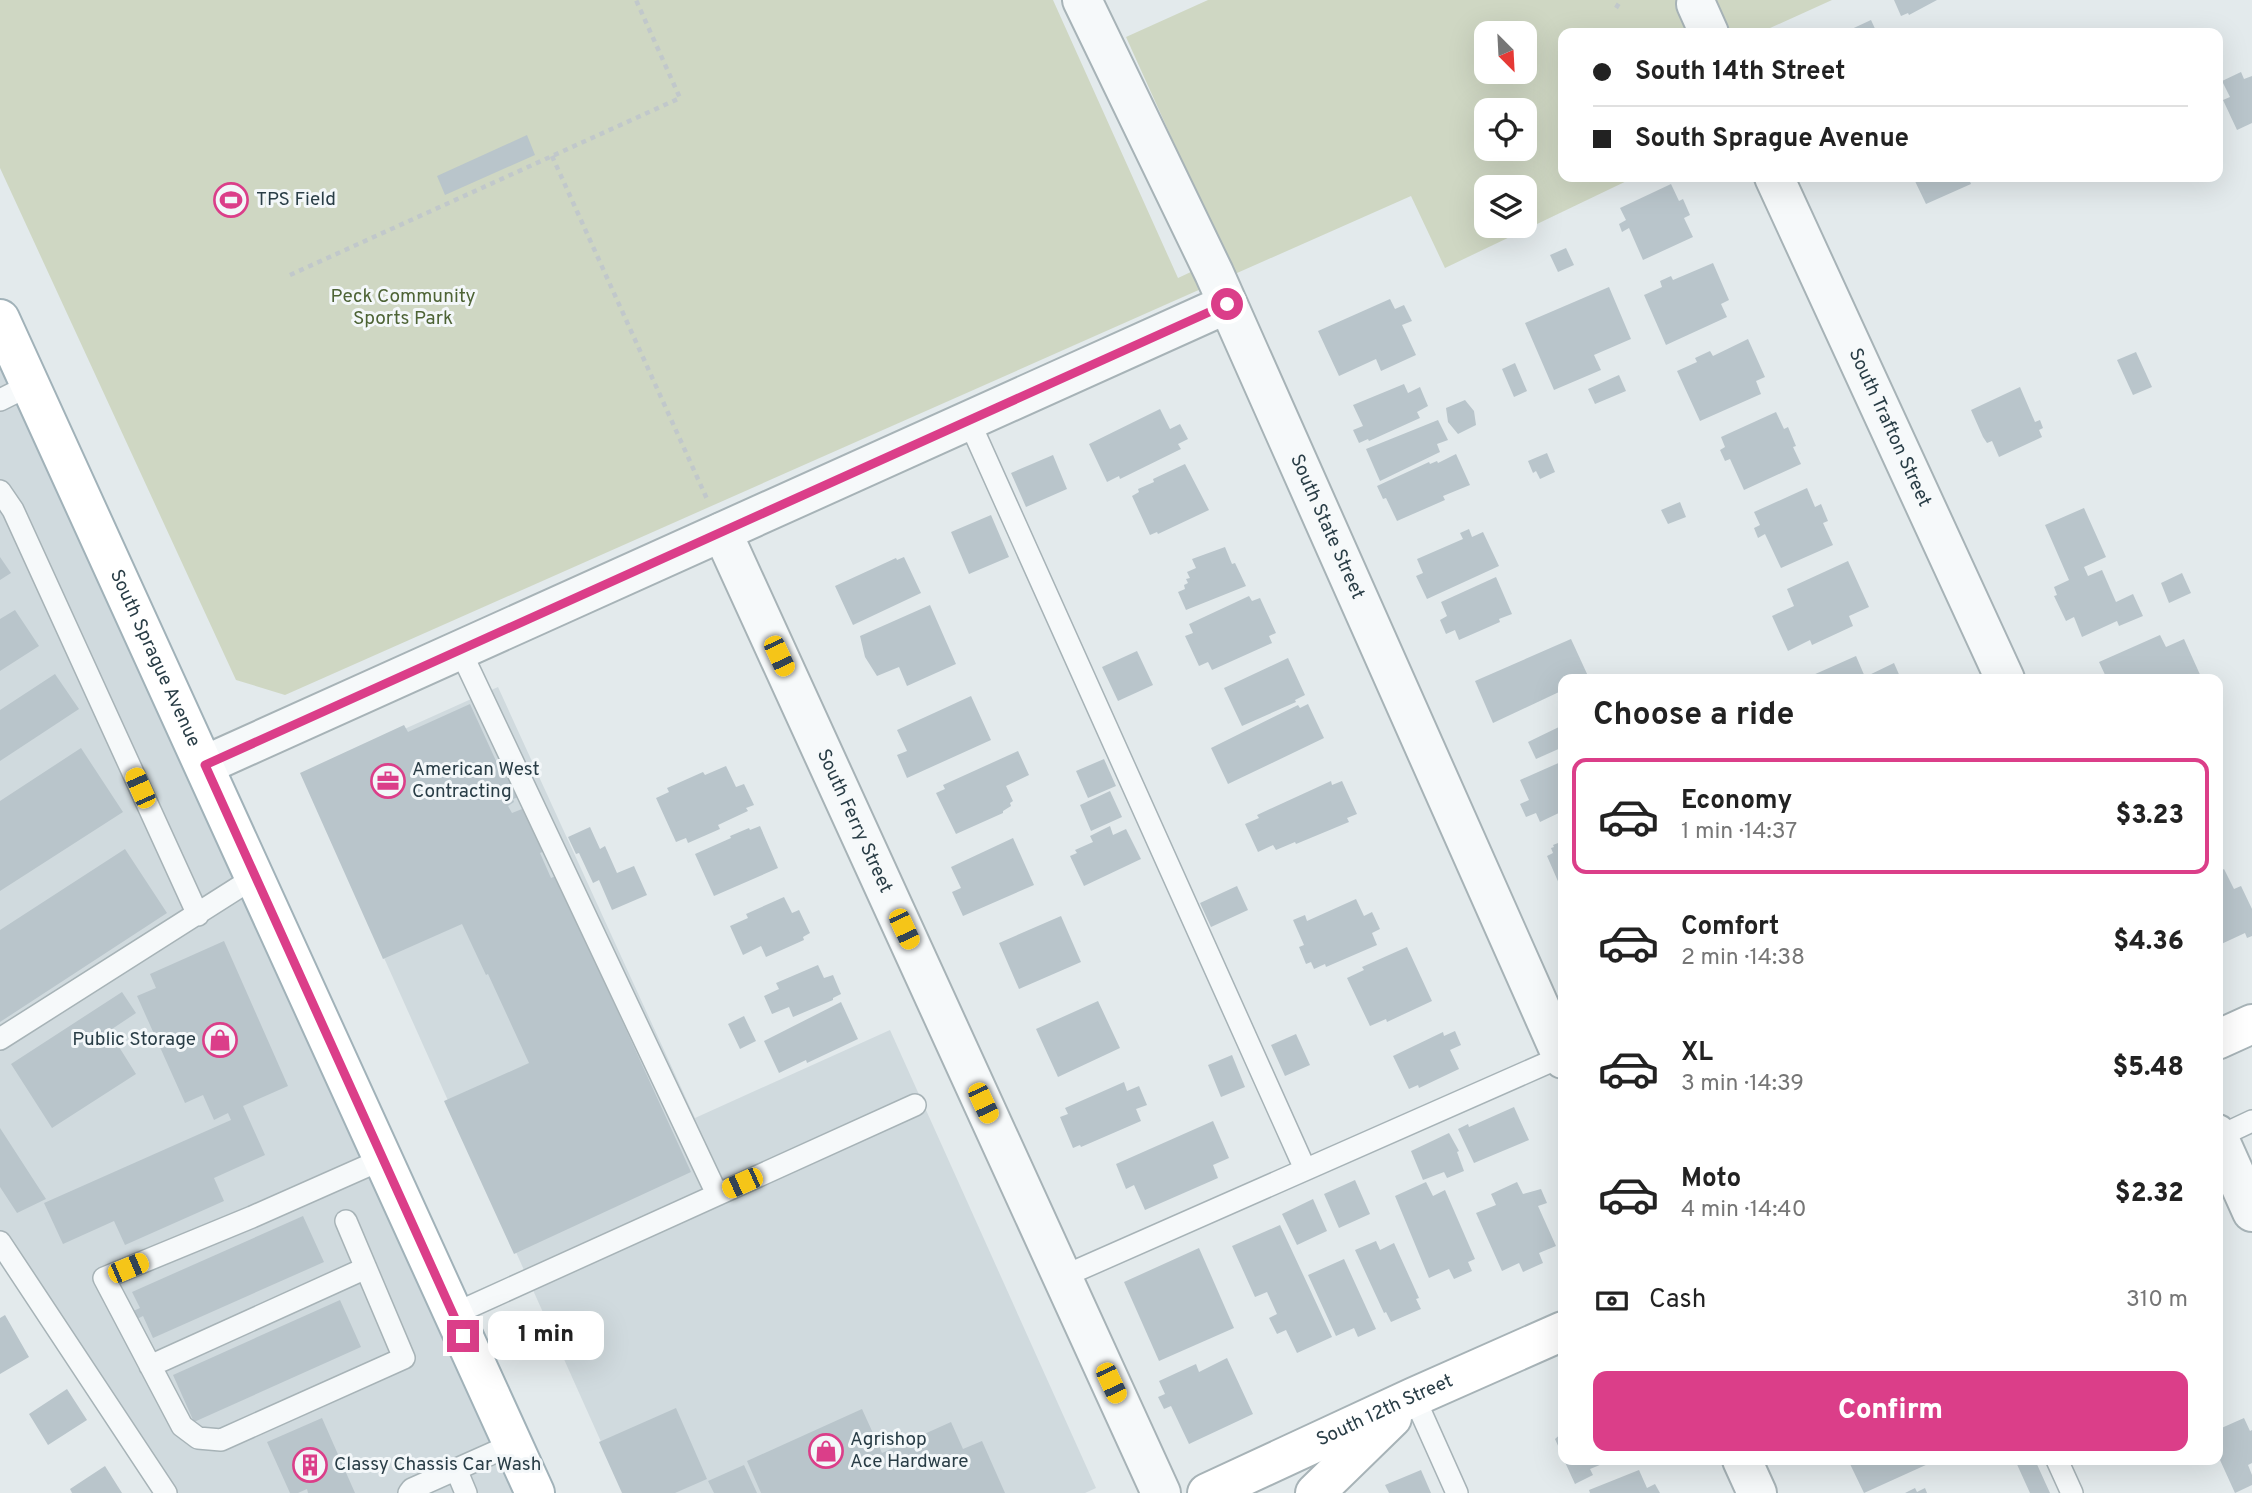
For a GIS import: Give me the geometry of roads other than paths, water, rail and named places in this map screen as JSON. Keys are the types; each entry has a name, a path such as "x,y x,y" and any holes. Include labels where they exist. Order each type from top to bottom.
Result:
{"main road":[{"name":"South Sprague Avenue","path":"0,319 15,392 205,765 535,1493"},
{"path":"2223,1037 2252,1024"},
{"name":"South 12th Street","path":"1207,1493 1558,1333"},
{"path":"1315,1493 1414,1397"}],"street":[{"name":"South State Street","path":"1082,0 1227,304 1558,1048"},
{"name":"South Trafton Street","path":"1776,182 2003,674"},
{"path":"205,765 1227,304"},
{"name":"South Ferry Street","path":"722,532 1161,1493"},
{"path":"2229,1131 2252,1212"},
{"path":"1744,1465 1757,1493"}],"lane":[{"path":"969,421 1305,1169"},
{"path":"0,491 13,510 198,915"},
{"path":"460,650 717,1194"},
{"path":"0,1039 254,877"},
{"path":"1062,1277 1558,1059"},
{"path":"454,1314 915,1105"},
{"path":"346,1221 404,1358 220,1440 198,1438 182,1426 103,1278 252,1217 383,1158"},
{"path":"0,1242 166,1493"},
{"path":"150,1366 366,1268"},
{"path":"1414,1397 1457,1493"},
{"path":"409,1493 412,1489 513,1444"},
{"path":"2059,1465 2072,1493"},
{"path":"456,1469 466,1493"}],"place":[{"name":"TPS Field","path":"231,200"},
{"name":"American West Contracting","path":"388,781"},
{"name":"Public Storage","path":"220,1040"},
{"name":"Agrishop Ace Hardware","path":"826,1451"},
{"name":"Classy Chassis Car Wash","path":"310,1465"}],"park label":[{"name":"Peck Community Sports Park","path":"403,308"}]}
